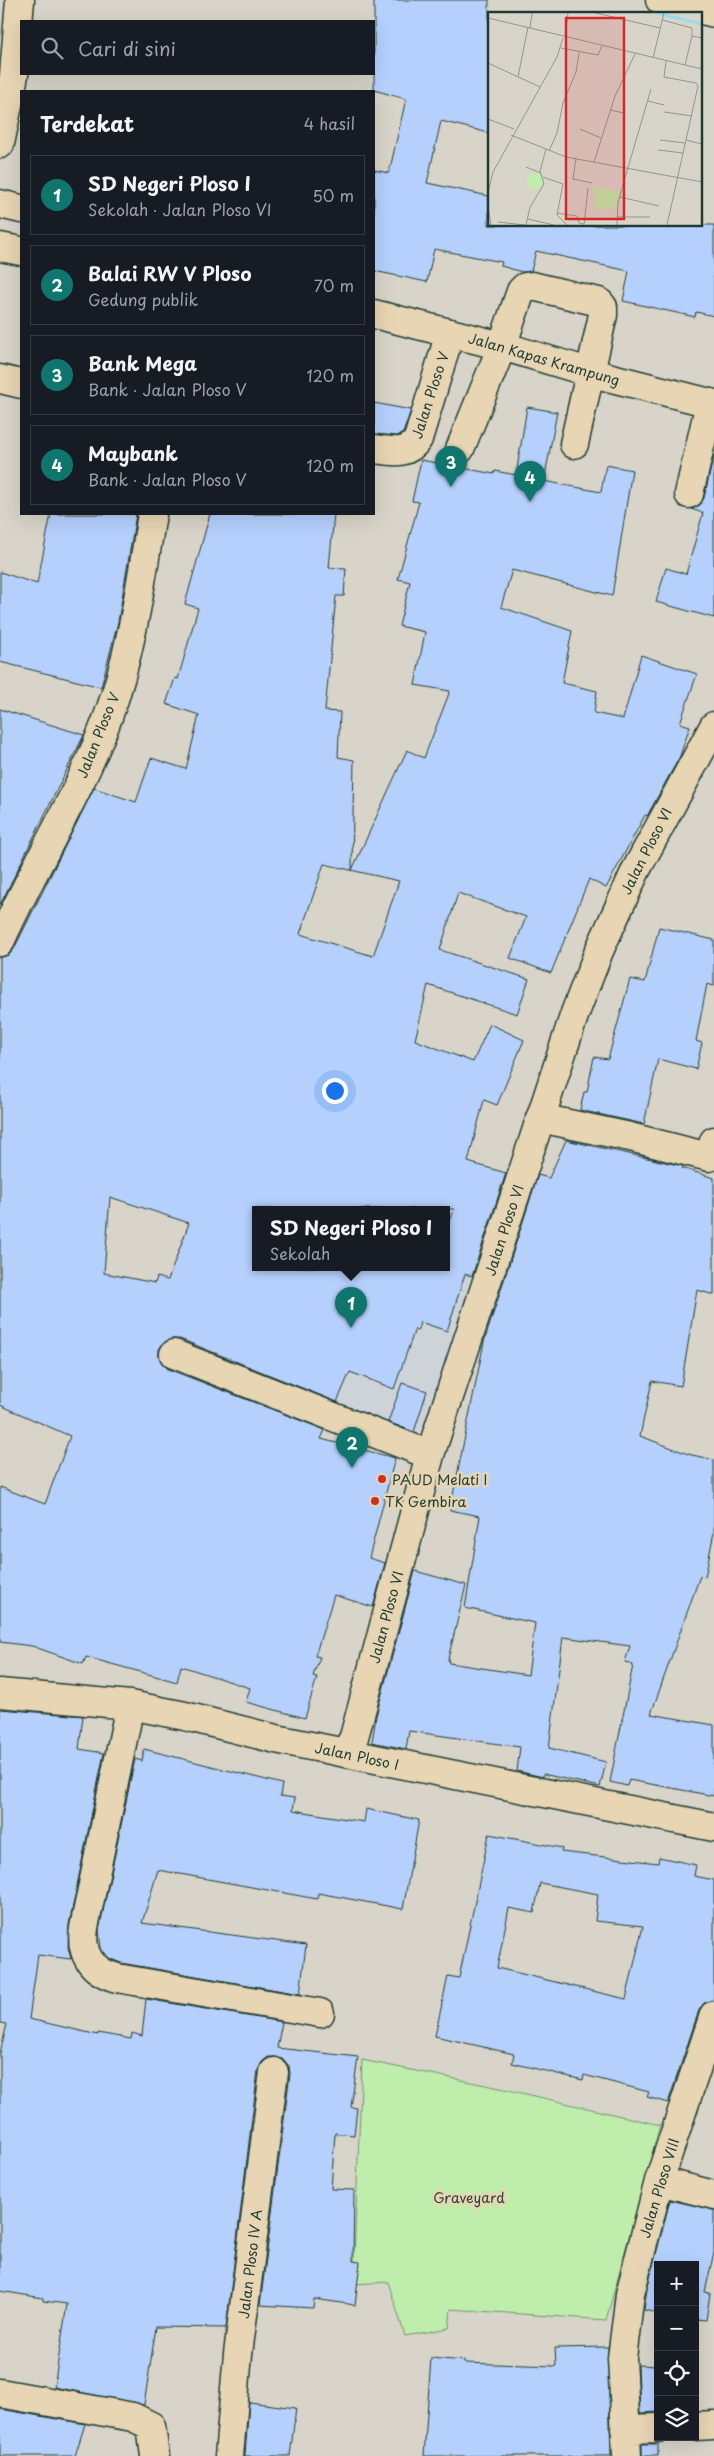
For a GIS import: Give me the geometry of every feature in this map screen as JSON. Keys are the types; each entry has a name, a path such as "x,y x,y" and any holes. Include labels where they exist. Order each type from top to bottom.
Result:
{"street":[{"path":"0,144 14,75 20,0"},
{"path":"660,0 714,13"},
{"path":"0,204 20,209"},
{"path":"0,247 20,251"},
{"path":"460,449 502,346 521,291 526,286 599,302 603,307 592,372 574,444"},
{"name":"Jalan Kapas Krampung","path":"375,314 502,346 712,404"},
{"name":"Jalan Ploso V","path":"375,450 399,452 407,450 418,439 450,333"},
{"path":"0,378 20,384"},
{"path":"689,494 712,404"},
{"name":"Jalan Ploso V","path":"0,942 74,794 108,718 127,658 152,515"},
{"name":"Jalan Ploso VI","path":"346,1753 354,1737 430,1456 575,1013 616,910 714,726"},
{"path":"540,1118 630,1137 709,1157 714,1141"},
{"path":"174,1354 430,1456"},
{"name":"Jalan Ploso I","path":"0,1693 130,1705 346,1753 714,1827"},
{"path":"130,1705 84,1928 83,1947 89,1962 99,1972 117,1978 320,2013"},
{"name":"Jalan Ploso VIII","path":"627,2456 622,2358 624,2329 630,2294 659,2180 714,2015"},
{"name":"Jalan Ploso IV A","path":"229,2456 238,2354 274,2072"},
{"path":"659,2180 714,2195"},
{"path":"0,2393 133,2417 151,2426 155,2456"},
{"path":"699,2426 714,2425"},
{"path":"625,2429 654,2428"}],"shaded area":[{"path":"450,1266 475,1274 416,1455 224,1382 266,1271 450,1271"}],"green space":[{"name":"Graveyard","path":"362,2060 500,2088 660,2125 606,2320 451,2309 449,2328 405,2336 388,2282 353,2284"}],"building":[{"path":"374,0 489,0 488,133 441,121 427,183 488,196 488,226 714,225 714,316 696,312 695,317 623,301 629,271 536,251 531,271 522,272 501,266 502,262 434,249 427,282 375,271 375,170 389,173 406,99 374,90"},
{"path":"375,403 411,410 403,433 397,436 375,434"},
{"path":"527,407 557,412 544,481 601,492 606,465 632,470 612,596 512,570 501,607 572,631 562,683 597,691 594,713 623,719 641,655 697,674 680,723 690,726 680,756 647,816 645,815 606,888 589,879 551,973 510,958 526,917 458,893 440,950 529,979 517,1014 428,985 415,1040 473,1062 490,1024 524,1040 497,1105 484,1100 468,1162 506,1173 472,1276 465,1274 447,1331 420,1322 418,1330 415,1329 394,1389 350,1372 337,1402 180,1339 172,1339 165,1342 159,1349 159,1357 168,1369 325,1430 321,1439 395,1458 369,1558 385,1563 373,1607 334,1595 315,1656 320,1657 313,1676 317,1677 305,1718 246,1702 250,1688 181,1666 177,1682 86,1657 83,1664 32,1646 0,1642 0,1487 45,1504 70,1436 0,1405 0,957 9,955 14,949 94,788 136,802 151,758 186,769 199,715 166,704 175,678 178,679 198,608 185,604 210,515 334,515 329,568 346,569 344,596 336,596 325,711 340,712 338,757 354,760 352,870 407,750 424,758 450,691 415,685 425,632 399,626 410,582 398,579 419,502 412,501 421,460 494,474 495,471 516,475","holes":["324,864 399,881 373,956 300,934","110,1197 189,1223 168,1280 157,1277 155,1283 104,1273"]},
{"path":"714,455 714,618 656,602 666,568 686,574 703,513 691,509 700,505 704,498"},
{"path":"51,515 136,515 118,622 101,687 0,662 0,572 37,584"},
{"path":"0,709 84,735 0,905"},
{"path":"659,927 714,940 714,986 707,984 696,1041 702,1043 696,1069 658,1059 644,1124 580,1110 584,1092 587,1092 594,1057 608,1059 630,979 645,982"},
{"path":"566,1140 683,1166 682,1168 714,1178 714,1295 697,1290 681,1386 652,1381 640,1436 688,1454 714,1460 714,1532 705,1577 700,1576 651,1714 714,1725 714,1796 629,1780 627,1786 610,1782 633,1665 625,1662 630,1646 563,1637 549,1748 606,1762 600,1787 543,1774 543,1777 517,1771 520,1747 409,1731 406,1749 372,1742 376,1716 415,1571 466,1585 448,1659 449,1663 528,1675 535,1623 465,1608 480,1516 450,1510 484,1342 538,1175 549,1178"},
{"path":"402,1383 427,1391 414,1432 388,1422"},
{"path":"0,1709 83,1716 79,1749 104,1753 69,1925 68,1947 71,1959 38,1955 29,2019 98,2035 98,2033 131,2039 132,2033 142,2036 146,1999 282,2022 277,2048 358,2057 351,2107 357,2108 354,2135 335,2133 331,2189 354,2190 353,2261 360,2262 355,2305 314,2299 313,2308 260,2305 290,2074 289,2066 284,2060 268,2057 262,2062 258,2070 226,2328 156,2327 144,2405 54,2387 67,2304 43,2301 43,2298 0,2291 0,2053 7,2024 0,2023"},
{"path":"144,1749 282,1784 280,1796 295,1798 293,1810 364,1822 366,1809 419,1820 403,1909 318,1893 317,1899 158,1870 142,1923 306,1945 300,1994 121,1963 109,1958 101,1948 99,1930 135,1759 142,1761"},
{"path":"489,1834 562,1848 561,1852 658,1863 659,1857 696,1865 694,1876 714,1880 714,2000 704,2003 699,2010 668,2103 647,2097 649,2092 584,2075 583,2080 512,2063 514,2054 435,2036 448,1976 459,1978","holes":["540,1883 598,1894 595,1921 643,1926 626,1999 497,1968 509,1908 534,1913"]},
{"path":"670,2200 714,2210 714,2252 705,2292 710,2293 706,2320 699,2319 699,2261 654,2261"},
{"path":"654,2262 654,2312 644,2310"},
{"path":"608,2347 611,2456 424,2456 431,2358 464,2361 464,2363 556,2366 555,2348"},
{"path":"638,2365 654,2366 654,2412 640,2413"},
{"path":"249,2402 296,2408 290,2456 245,2456"},
{"path":"0,2409 85,2424 75,2456 0,2456"},
{"path":"642,2444 658,2444 658,2456 642,2456"}],"place":[{"name":"Bank Mega","path":"451,487"},
{"name":"Maybank","path":"530,502"},
{"name":"SD Negeri Ploso I","path":"351,1328"},
{"name":"Balai RW V Ploso","path":"352,1468"},
{"name":"PAUD Melati I","path":"382,1479"},
{"name":"TK Gembira","path":"375,1501"}]}
